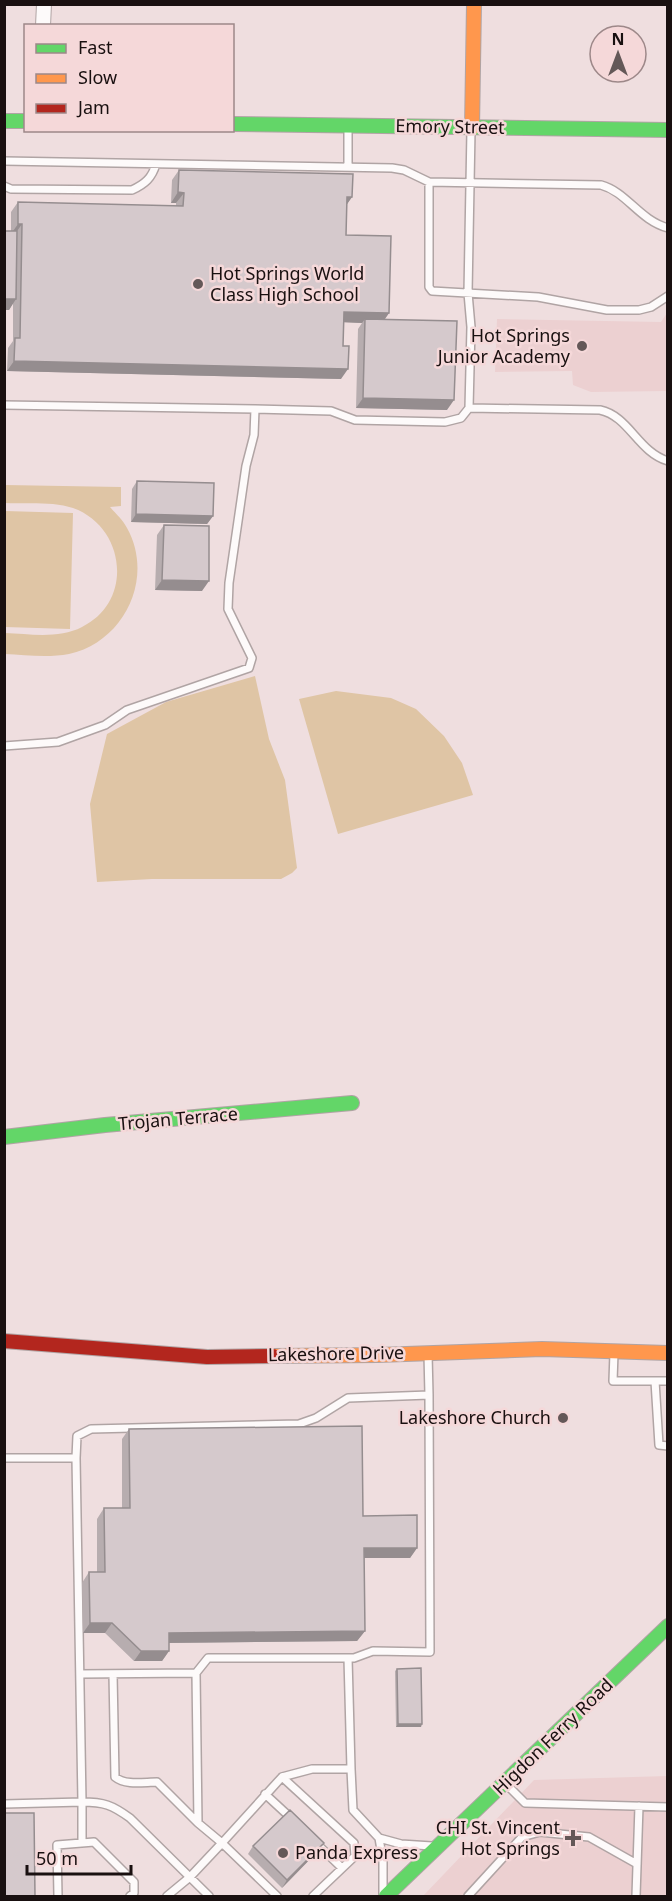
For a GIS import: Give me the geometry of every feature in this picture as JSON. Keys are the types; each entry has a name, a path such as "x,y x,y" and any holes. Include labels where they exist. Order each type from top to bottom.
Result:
{"street":[{"path":"43,24 44,4"},
{"path":"472,128 474,4"},
{"path":"4,121 24,121"},
{"name":"Emory Street","path":"234,124 668,130"},
{"name":"Trojan Terrace","path":"4,1137 105,1125 352,1103"},
{"name":"Lakeshore Drive","path":"4,1341 207,1357 378,1355 542,1349 668,1353"},
{"name":"Higdon Ferry Road","path":"385,1896 668,1626"}],"lane":[{"path":"348,126 348,167"},
{"path":"4,405 331,411 355,420 445,422 461,418 469,408 471,327 468,294 472,128"},
{"path":"4,161 398,168 429,182 601,185 612,188 646,219 668,228"},
{"path":"4,186 11,189 132,190 153,175 156,164"},
{"path":"429,182 429,287 436,293 537,297 607,310 639,310 651,307 668,296"},
{"path":"469,408 609,412 616,416 656,458 668,461"},
{"path":"4,746 58,741 105,725 127,710 249,668 252,658 228,609 228,600 246,466 254,435 255,409"},
{"path":"614,1351 613,1381 668,1381"},
{"path":"198,1823 196,1673 208,1658 348,1658 373,1651 430,1652 428,1352"},
{"path":"655,1381 659,1445 668,1446"},
{"path":"82,1843 77,1436 91,1429 299,1424 316,1418 348,1398 429,1395"},
{"path":"4,1458 76,1458"},
{"path":"348,1658 353,1810 379,1838 401,1844 438,1846"},
{"path":"80,1674 196,1673"},
{"path":"113,1674 115,1777 130,1782 157,1782 277,1896"},
{"path":"167,1896 190,1877 282,1777 312,1769 351,1770"},
{"path":"282,1777 354,1843 355,1856 314,1896"},
{"path":"505,1783 525,1803 668,1807"},
{"path":"265,1794 300,1827"},
{"path":"4,1804 104,1802 130,1818 209,1896"},
{"path":"636,1896 639,1806"},
{"path":"468,1896 522,1837 540,1832 589,1837 637,1864"},
{"path":"308,1835 342,1868"},
{"path":"379,1838 385,1896"},
{"path":"58,1896 57,1845 93,1842 134,1882 134,1893 130,1896"}],"shaded area":[{"name":"Hot Springs Junior Academy","path":"667,313 667,391 591,392 573,385 572,371 495,372 497,319 661,322"},
{"path":"5,485 121,487 121,506 110,507 125,525 135,547 137,567 135,587 129,605 119,622 105,636 88,647 61,655 5,654 5,633 44,635 64,633 82,627 99,615 110,601 116,583 117,565 113,547 104,531 91,518 73,508 57,504 5,503"},
{"path":"5,511 73,513 70,629 5,627"},
{"path":"255,676 269,739 285,780 297,868 281,879 152,879 97,882 90,804 107,734 166,702"},
{"path":"336,691 391,698 416,709 444,736 462,763 473,795 338,834 299,699"},
{"name":"CHI St. Vincent Hot Springs","path":"667,1776 667,1896 423,1896 534,1780"}],"building":[{"name":"Hot Springs World Class High School","path":"179,170 353,174 352,197 347,197 346,235 391,236 389,313 344,312 343,346 349,346 348,369 14,361 15,338 20,338 22,224 18,224 18,202 183,206 184,193 178,192"},
{"path":"4,231 17,231 16,299 4,299"},
{"path":"365,319 457,321 454,400 363,398"},
{"path":"137,481 214,483 213,516 136,514"},
{"path":"164,525 209,526 209,581 162,580"},
{"path":"362,1426 363,1516 417,1515 417,1548 364,1548 365,1631 169,1633 169,1651 141,1651 112,1623 90,1623 89,1572 105,1572 104,1508 130,1508 129,1429"},
{"path":"421,1668 422,1724 398,1724 397,1669"},
{"name":"Panda Express","path":"290,1810 324,1843 287,1880 253,1846"},
{"path":"4,1813 34,1813 35,1896 4,1896"}],"traffic: fast":[{"path":"4,121 24,121"},
{"path":"234,124 668,130"},
{"path":"4,1137 105,1125 352,1103"},
{"path":"386,1896 668,1626"}],"traffic: slow":[{"path":"472,128 474,4"},
{"path":"273,1356 542,1349 668,1353"}],"traffic: jam":[{"path":"4,1341 207,1357 273,1356"}],"place":[{"name":"Hot Springs World Class High School","path":"198,284"},
{"name":"Hot Springs Junior Academy","path":"582,346"},
{"name":"Lakeshore Church","path":"563,1418"},
{"name":"CHI St. Vincent Hot Springs","path":"573,1838"},
{"name":"Panda Express","path":"283,1853"}]}
